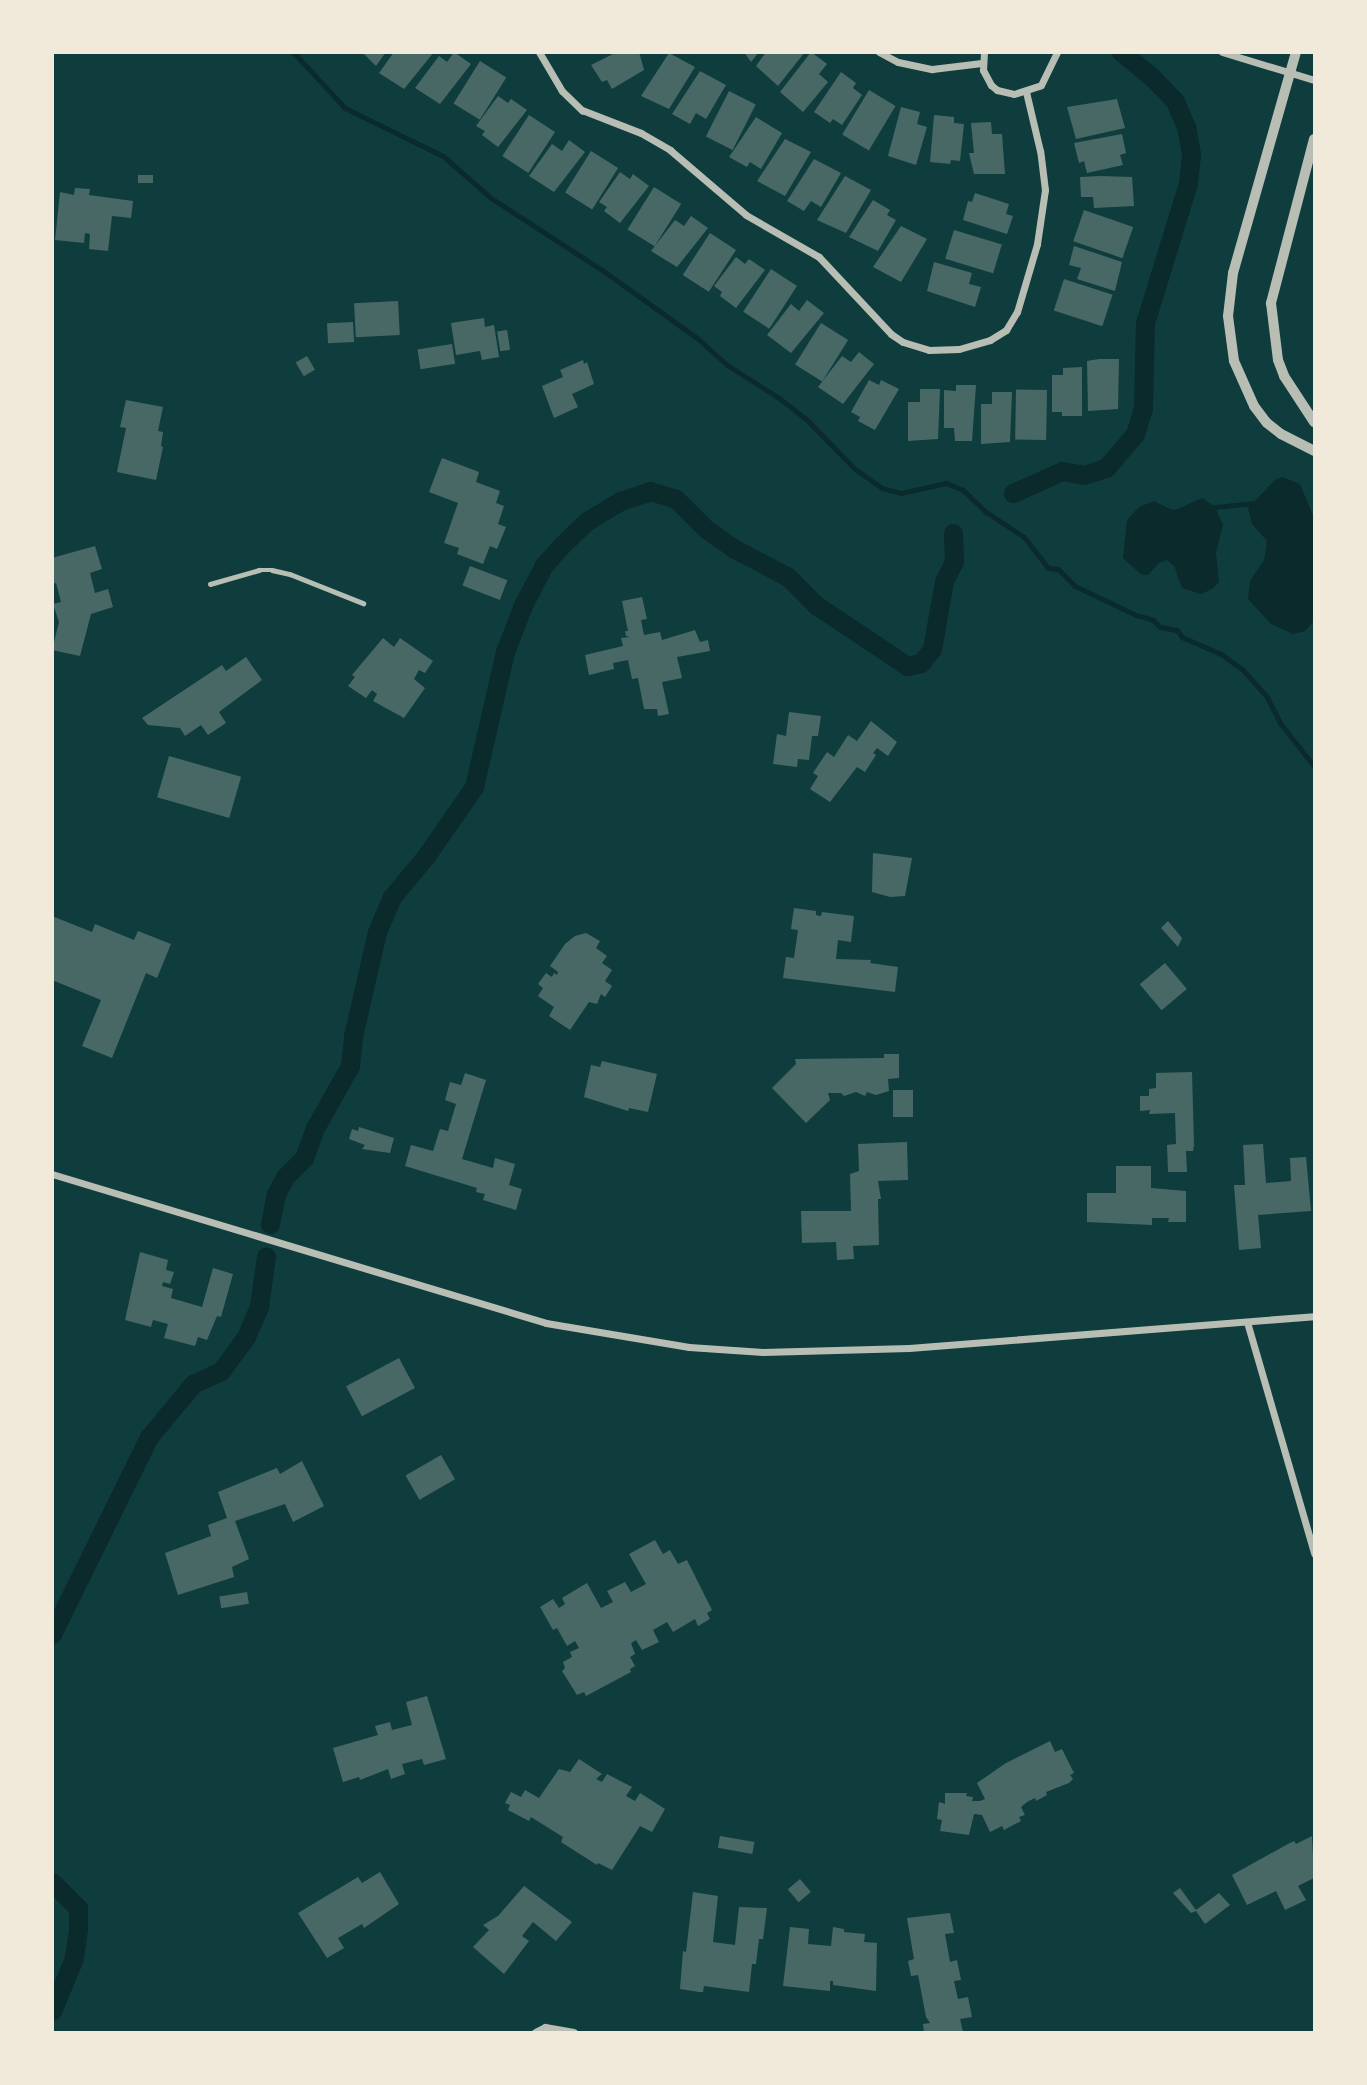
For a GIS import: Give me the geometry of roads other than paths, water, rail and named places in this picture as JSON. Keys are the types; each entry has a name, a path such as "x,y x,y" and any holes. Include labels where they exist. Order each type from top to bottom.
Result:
{"street":[{"path":"539,52 562,91 582,110 641,133 670,150 746,215 819,257 891,334 903,342 929,350 960,349 990,340 1006,330 1017,312 1037,244 1045,190 1040,151 1026,92"},
{"path":"879,52 898,62 932,69 982,63"},
{"path":"984,52 982,63 985,77 998,90 1026,92 1041,85 1057,52"},
{"path":"1223,52 1314,80"},
{"path":"1296,52 1233,272 1228,316 1234,361 1254,406 1274,428 1314,451"},
{"path":"1314,139 1278,268 1271,313 1274,342 1284,376 1314,422"},
{"path":"52,1174 546,1323 677,1346 722,1351 819,1352 1314,1316"},
{"path":"1247,1322 1314,1553"},
{"path":"534,2032 545,2027 574,2032"}],"lane":[{"path":"210,584 247,572 272,570 290,574 363,603"}],"water":[{"path":"1282,477 1300,484 1314,518 1314,621 1305,631 1293,634 1271,624 1248,599 1250,581 1264,560 1267,541 1252,524 1248,508 1275,480"},
{"path":"1202,498 1215,507 1223,525 1216,553 1219,582 1212,589 1201,594 1182,588 1174,566 1167,560 1159,563 1148,575 1142,575 1123,558 1127,520 1139,507 1154,501 1172,510"}],"waterway":[{"path":"293,52 345,108 443,156 491,198 602,270 697,338 727,365 779,398 806,419 855,469 882,488 901,493 946,483 963,490 986,512 1024,537 1048,568 1058,569 1075,586 1136,615 1153,620 1160,627 1177,630 1182,637 1221,654 1243,670 1267,697 1280,723 1314,766"},
{"path":"1013,493 1062,471 1084,475 1106,468 1135,434 1143,408 1145,323 1188,183 1191,154 1186,127 1175,101 1152,77 1121,52"},
{"path":"270,1224 276,1194 285,1177 304,1158 315,1128 350,1066 353,1036 377,932 392,897 426,856 474,787 505,652 523,605 544,565 563,544 587,521 620,501 650,491 676,499 706,529 735,549 788,577 816,605 907,666 921,663 932,649 944,581 954,561 953,533"},
{"path":"1215,507 1252,503"},
{"path":"52,1634 149,1437 193,1384 221,1371 246,1337 259,1306 266,1256"},
{"path":"52,1882 78,1908 74,1958 52,2011"}]}
